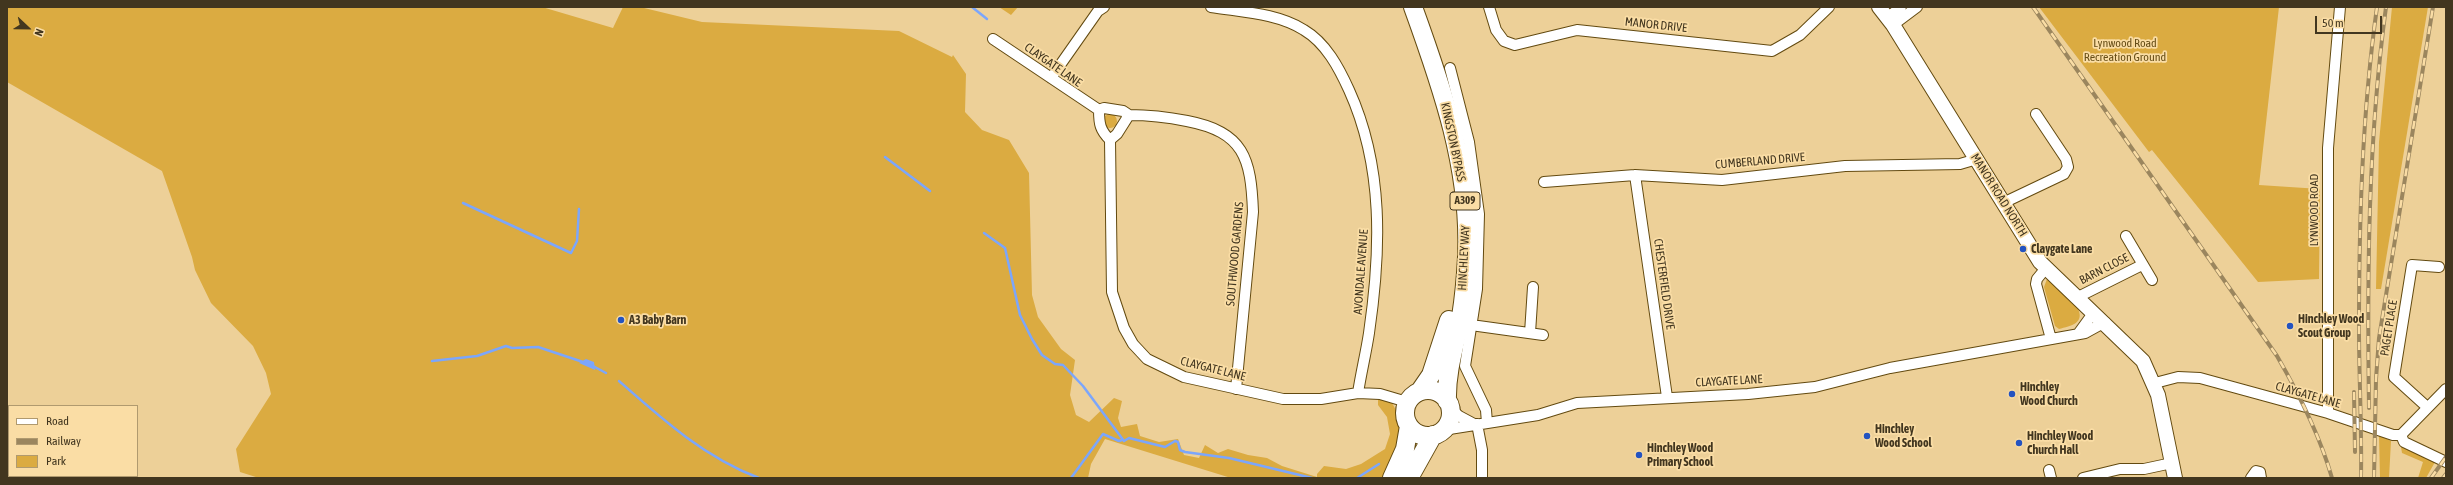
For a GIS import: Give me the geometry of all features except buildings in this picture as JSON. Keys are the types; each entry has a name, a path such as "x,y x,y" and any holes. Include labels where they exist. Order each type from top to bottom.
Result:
{"highway":[{"name":"KINGSTON BYPASS","path":"1401,7 1424,72 1448,151 1455,198 1458,235 1456,274 1449,320 1430,375 1414,397"},
{"name":"KINGSTON BYPASS","path":"1413,7 1448,111 1457,149 1465,202 1467,256 1464,292 1448,376 1449,404"},
{"path":"1409,478 1426,445 1438,433 1449,421 1449,404 1437,392 1414,397 1405,418 1409,426 1423,435 1438,433"},
{"path":"1392,478 1405,449 1409,426"}],"street":[{"path":"1051,78 1098,11 1104,7"},
{"name":"AVONDALE AVENUE","path":"1211,7 1262,15 1288,22 1305,30 1332,58 1358,110 1372,166 1378,220 1377,269 1369,334 1358,393"},
{"name":"MANOR DRIVE","path":"1489,7 1496,30 1504,41 1515,45 1577,30 1772,51 1800,35 1830,7"},
{"path":"1886,17 1901,7"},
{"path":"1886,17 1917,7"},
{"name":"LYNWOOD ROAD","path":"2328,413 2328,155 2340,7"},
{"name":"MANOR ROAD NORTH","path":"1886,17 1977,159 2003,203 2046,268 2105,322 2143,361 2155,384 2175,478"},
{"name":"CLAYGATE LANE","path":"993,39 1099,110"},
{"name":"HINCHLEY WAY","path":"1450,68 1469,142 1479,214 1477,289 1465,366 1486,410 1479,423 1482,450 1482,478"},
{"path":"1109,108 1123,111 1129,115 1110,140 1102,131 1099,124 1099,110 1109,108"},
{"path":"2003,203 2064,174 2068,167 2066,158 2036,114"},
{"name":"SOUTHWOOD GARDENS","path":"1129,115 1151,115 1204,124 1222,131 1237,144 1245,158 1252,187 1253,212 1236,388"},
{"name":"CLAYGATE LANE","path":"1110,140 1112,292 1124,328 1133,344 1147,359 1172,373 1236,388 1302,400 1358,393 1414,397"},
{"name":"CUMBERLAND DRIVE","path":"1544,182 1635,175 1722,180 1845,166 1960,164 1977,159"},
{"name":"CHESTERFIELD DRIVE","path":"1635,175 1667,397"},
{"name":"BARN CLOSE","path":"2126,236 2152,280"},
{"name":"BARN CLOSE","path":"2078,297 2142,264"},
{"name":"PAGET PLACE","path":"2428,406 2394,377 2412,265 2439,268"},
{"path":"2046,268 2037,279 2036,284 2051,339"},
{"path":"1530,333 1533,287"},
{"path":"2078,334 2094,312"},
{"name":"CLAYGATE LANE","path":"1438,433 1479,423 1538,415 1577,403 1667,397 1748,394 1815,387 1890,368 2078,334 2091,331 2105,322"},
{"path":"1471,325 1543,335"},
{"name":"CLAYGATE LANE","path":"2155,384 2178,377 2200,378 2328,413 2394,435 2401,434"},
{"path":"2446,389 2401,434 2404,442 2446,462"},
{"path":"1449,404 1459,416 1479,423"},
{"path":"2083,478 2120,469 2144,469 2172,463"},
{"path":"2251,478 2256,471 2260,472 2261,478"}],"green space":[{"path":"7,7 542,7 613,28 623,7 640,7 702,22 899,31 952,57 953,55 966,74 965,112 982,130 1009,140 1029,173 1032,295 1038,317 1061,349 1075,360 1070,395 1076,415 1089,422 1114,398 1122,401 1118,418 1121,427 1137,424 1140,436 1159,442 1178,439 1184,455 1199,458 1205,445 1218,453 1228,449 1248,455 1267,458 1282,466 1317,477 1317,474 1324,466 1346,469 1361,464 1385,449 1390,434 1387,417 1378,405 1378,398 1390,400 1396,410 1399,420 1399,439 1386,478 1231,478 1105,439 1091,464 1088,478 259,478 240,472 236,449 271,394 266,373 253,346 211,303 195,270 192,257 162,171 7,82"},
{"path":"999,7 1018,7 1011,15"},
{"name":"Lynwood Road Recreation Ground","path":"2039,7 2279,7 2259,185 2320,189 2319,279 2258,282 2152,150 2149,152"},
{"path":"2392,7 2428,7 2381,289 2376,289 2379,142"},
{"path":"1110,114 1115,116 1117,121 1115,126 1110,128 1105,126 1103,121 1105,116"},
{"path":"2047,279 2077,307 2080,317 2076,323 2059,329 2055,326 2044,287"},
{"path":"2379,435 2391,441 2389,478 2380,478"},
{"path":"2401,447 2435,462 2426,478 2418,478 2423,462 2402,453"}],"water":[{"path":"586,359 594,362 595,370 579,363"}],"waterway":[{"path":"972,7 987,19"},
{"path":"885,157 930,191"},
{"path":"463,203 571,253 577,241 579,209"},
{"path":"984,233 1005,248 1020,315 1042,355 1055,364 1063,365 1083,386 1124,441 1129,438 1165,447 1175,441 1178,442 1180,450 1185,452 1229,458 1312,478"},
{"path":"432,361 477,356 506,346 512,348 538,347 583,362"},
{"path":"593,366 606,373"},
{"path":"619,381 684,436 720,459 759,478"},
{"path":"1071,478 1103,434 1119,441 1122,440"},
{"path":"1357,478 1379,464"}],"railway":[{"path":"2033,7 2277,356 2308,416 2332,478"},
{"path":"2361,478 2359,330 2362,168 2368,87 2377,7"},
{"path":"2369,408 2368,308 2372,157 2375,107 2386,7"},
{"path":"2374,478 2376,379 2379,338 2433,7"},
{"path":"2354,392 2355,452"},
{"path":"2431,478 2446,457"},
{"path":"2443,478 2446,474"}],"place":[{"name":"Claygate Lane","path":"2023,249"},
{"name":"A3 Baby Barn","path":"621,320"},
{"name":"Hinchley Wood Scout Group","path":"2290,326"},
{"name":"Hinchley Wood Church","path":"2012,394"},
{"name":"Hinchley Wood School","path":"1867,436"},
{"name":"Hinchley Wood Church Hall","path":"2019,443"},
{"name":"Hinchley Wood Primary School","path":"1639,455"}]}
